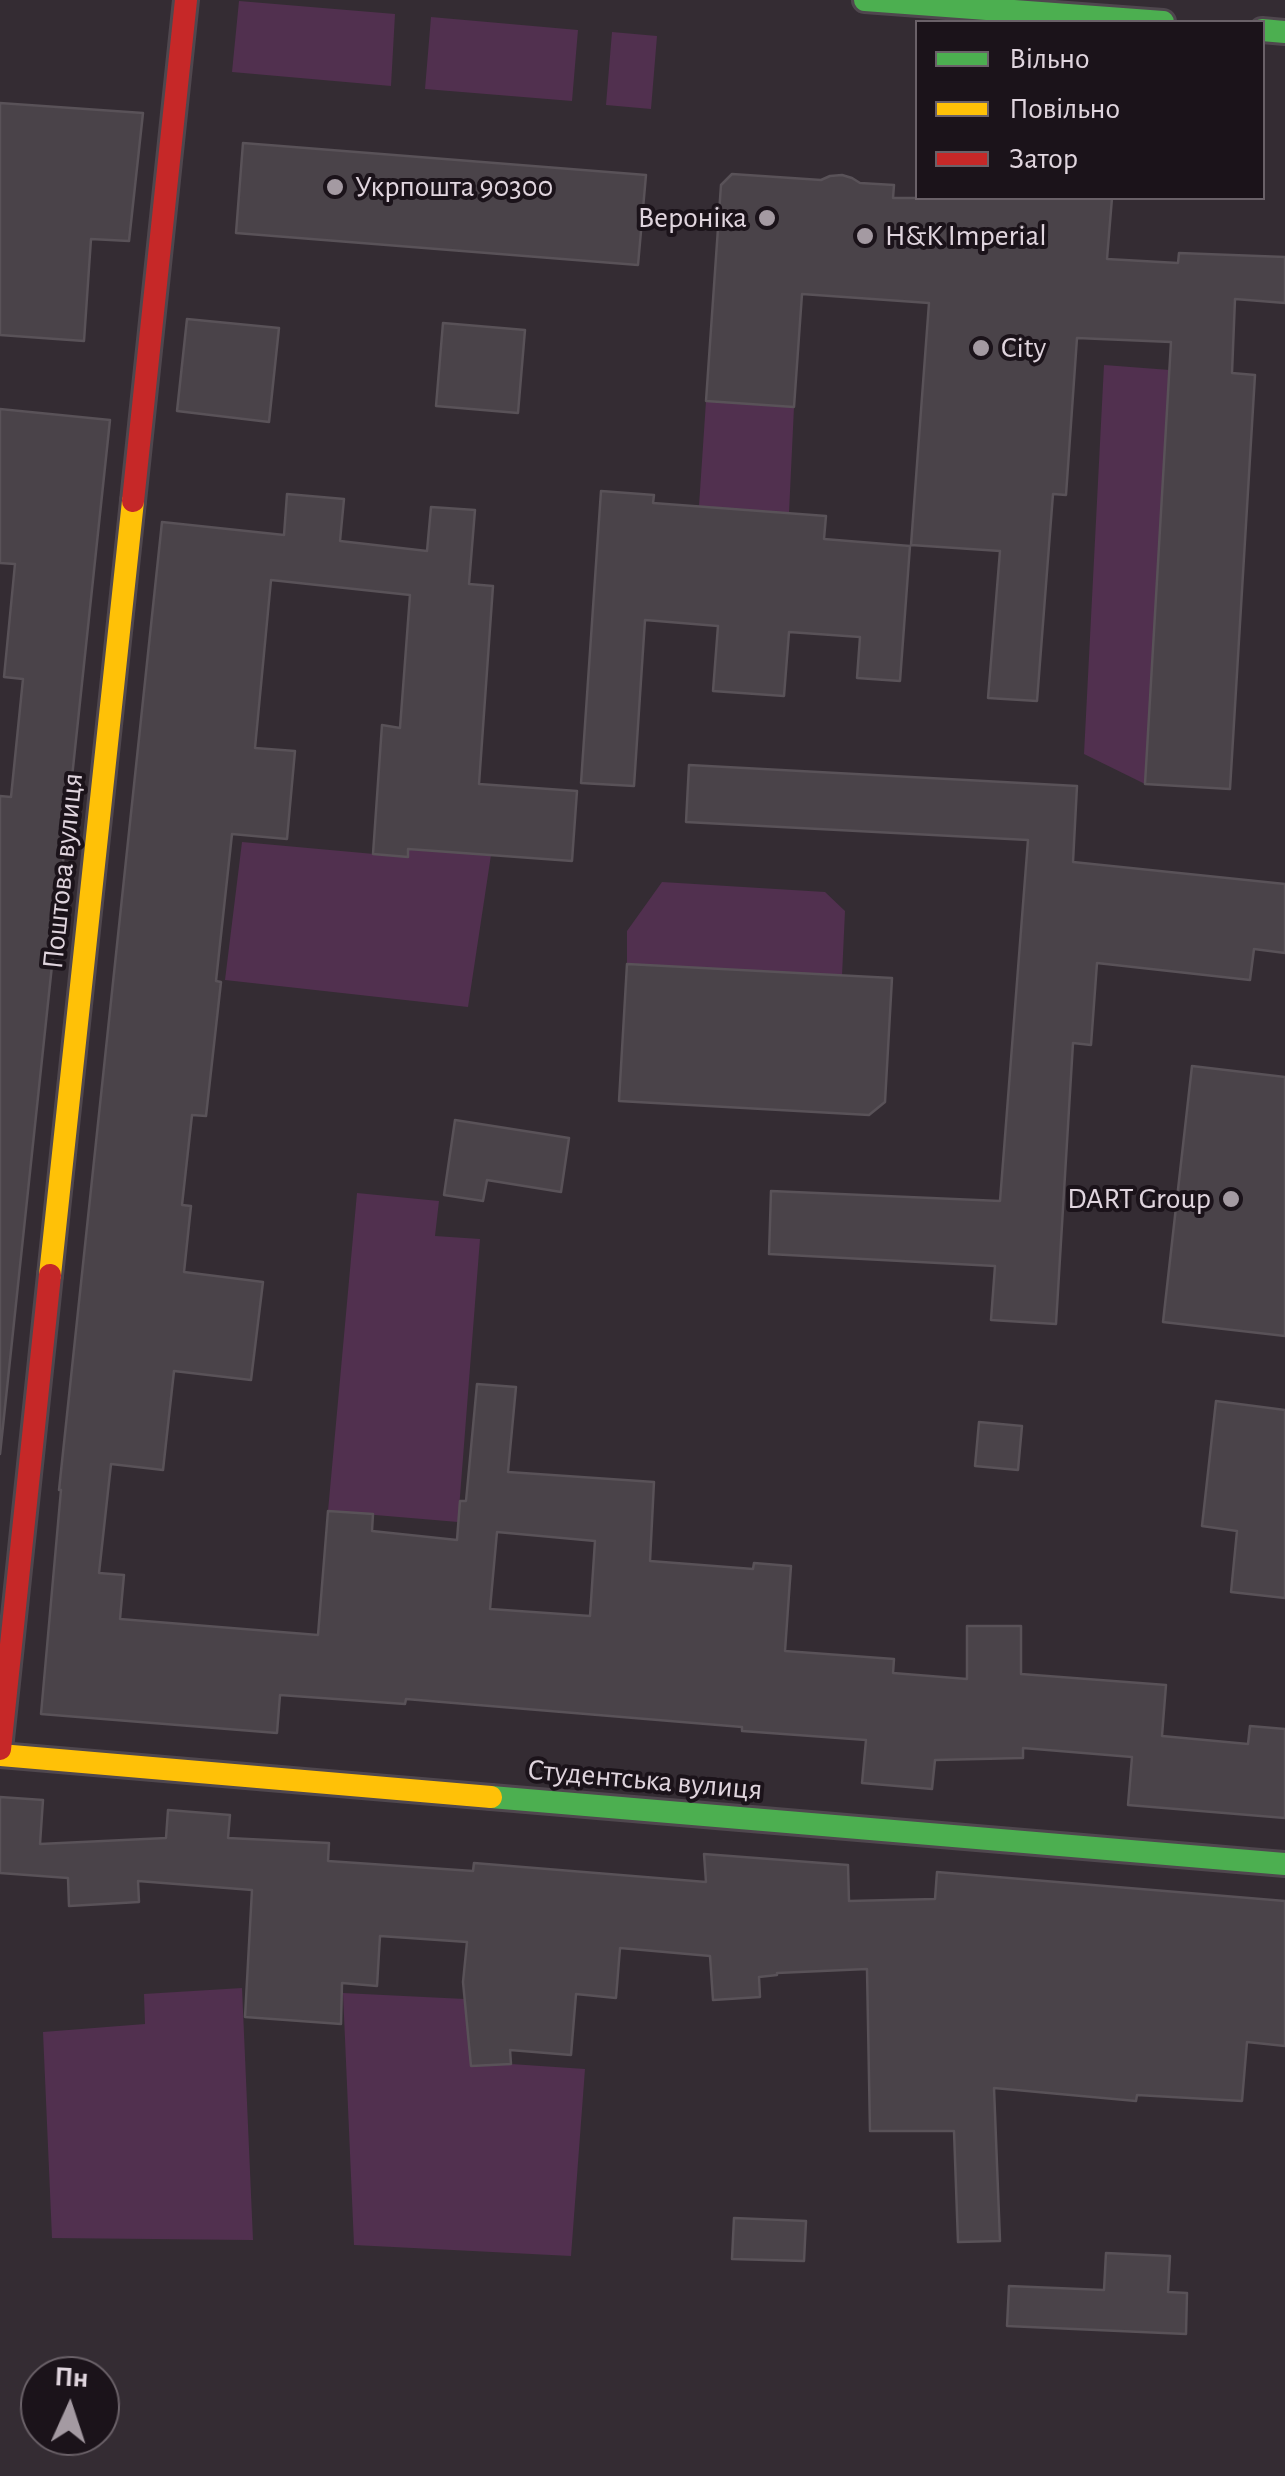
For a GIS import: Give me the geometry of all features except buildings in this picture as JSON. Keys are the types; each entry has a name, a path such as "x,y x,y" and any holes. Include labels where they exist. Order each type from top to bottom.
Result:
{"main road":[{"name":"Поштова вулиця","path":"0,1752 186,0"},
{"path":"865,0 1136,20"},
{"name":"Студентська вулиця","path":"0,1752 1285,1864"}],"shaded area":[{"path":"239,1 395,14 391,86 232,72"},
{"path":"431,17 578,30 572,101 425,89"},
{"path":"612,32 657,36 651,109 606,105"},
{"path":"1104,365 1170,370 1145,784 1084,754"},
{"path":"706,401 794,407 789,513 699,506"},
{"path":"242,842 407,857 408,849 491,855 468,1007 225,980"},
{"path":"662,882 825,892 845,911 842,976 627,964 627,931"},
{"path":"357,1193 439,1201 435,1236 480,1239 458,1522 328,1511"},
{"path":"242,1988 253,2240 52,2238 43,2032 145,2024 144,1994"},
{"path":"343,1993 465,1999 472,2065 585,2069 571,2256 354,2245"}],"traffic: fast":[{"path":"865,0 1136,20"},
{"path":"1265,30 1285,32"},
{"path":"491,1797 1285,1864"}],"traffic: slow":[{"path":"50,1275 133,501"},
{"path":"0,1755 491,1797"}],"traffic: jam":[{"path":"133,501 186,0"},
{"path":"0,1749 50,1275"}],"place":[{"name":"Укрпошта 90300","path":"335,187"},
{"name":"Вероніка","path":"767,218"},
{"name":"H&K Imperial","path":"865,236"},
{"name":"City","path":"981,348"},
{"name":"DART Group","path":"1231,1199"}]}
